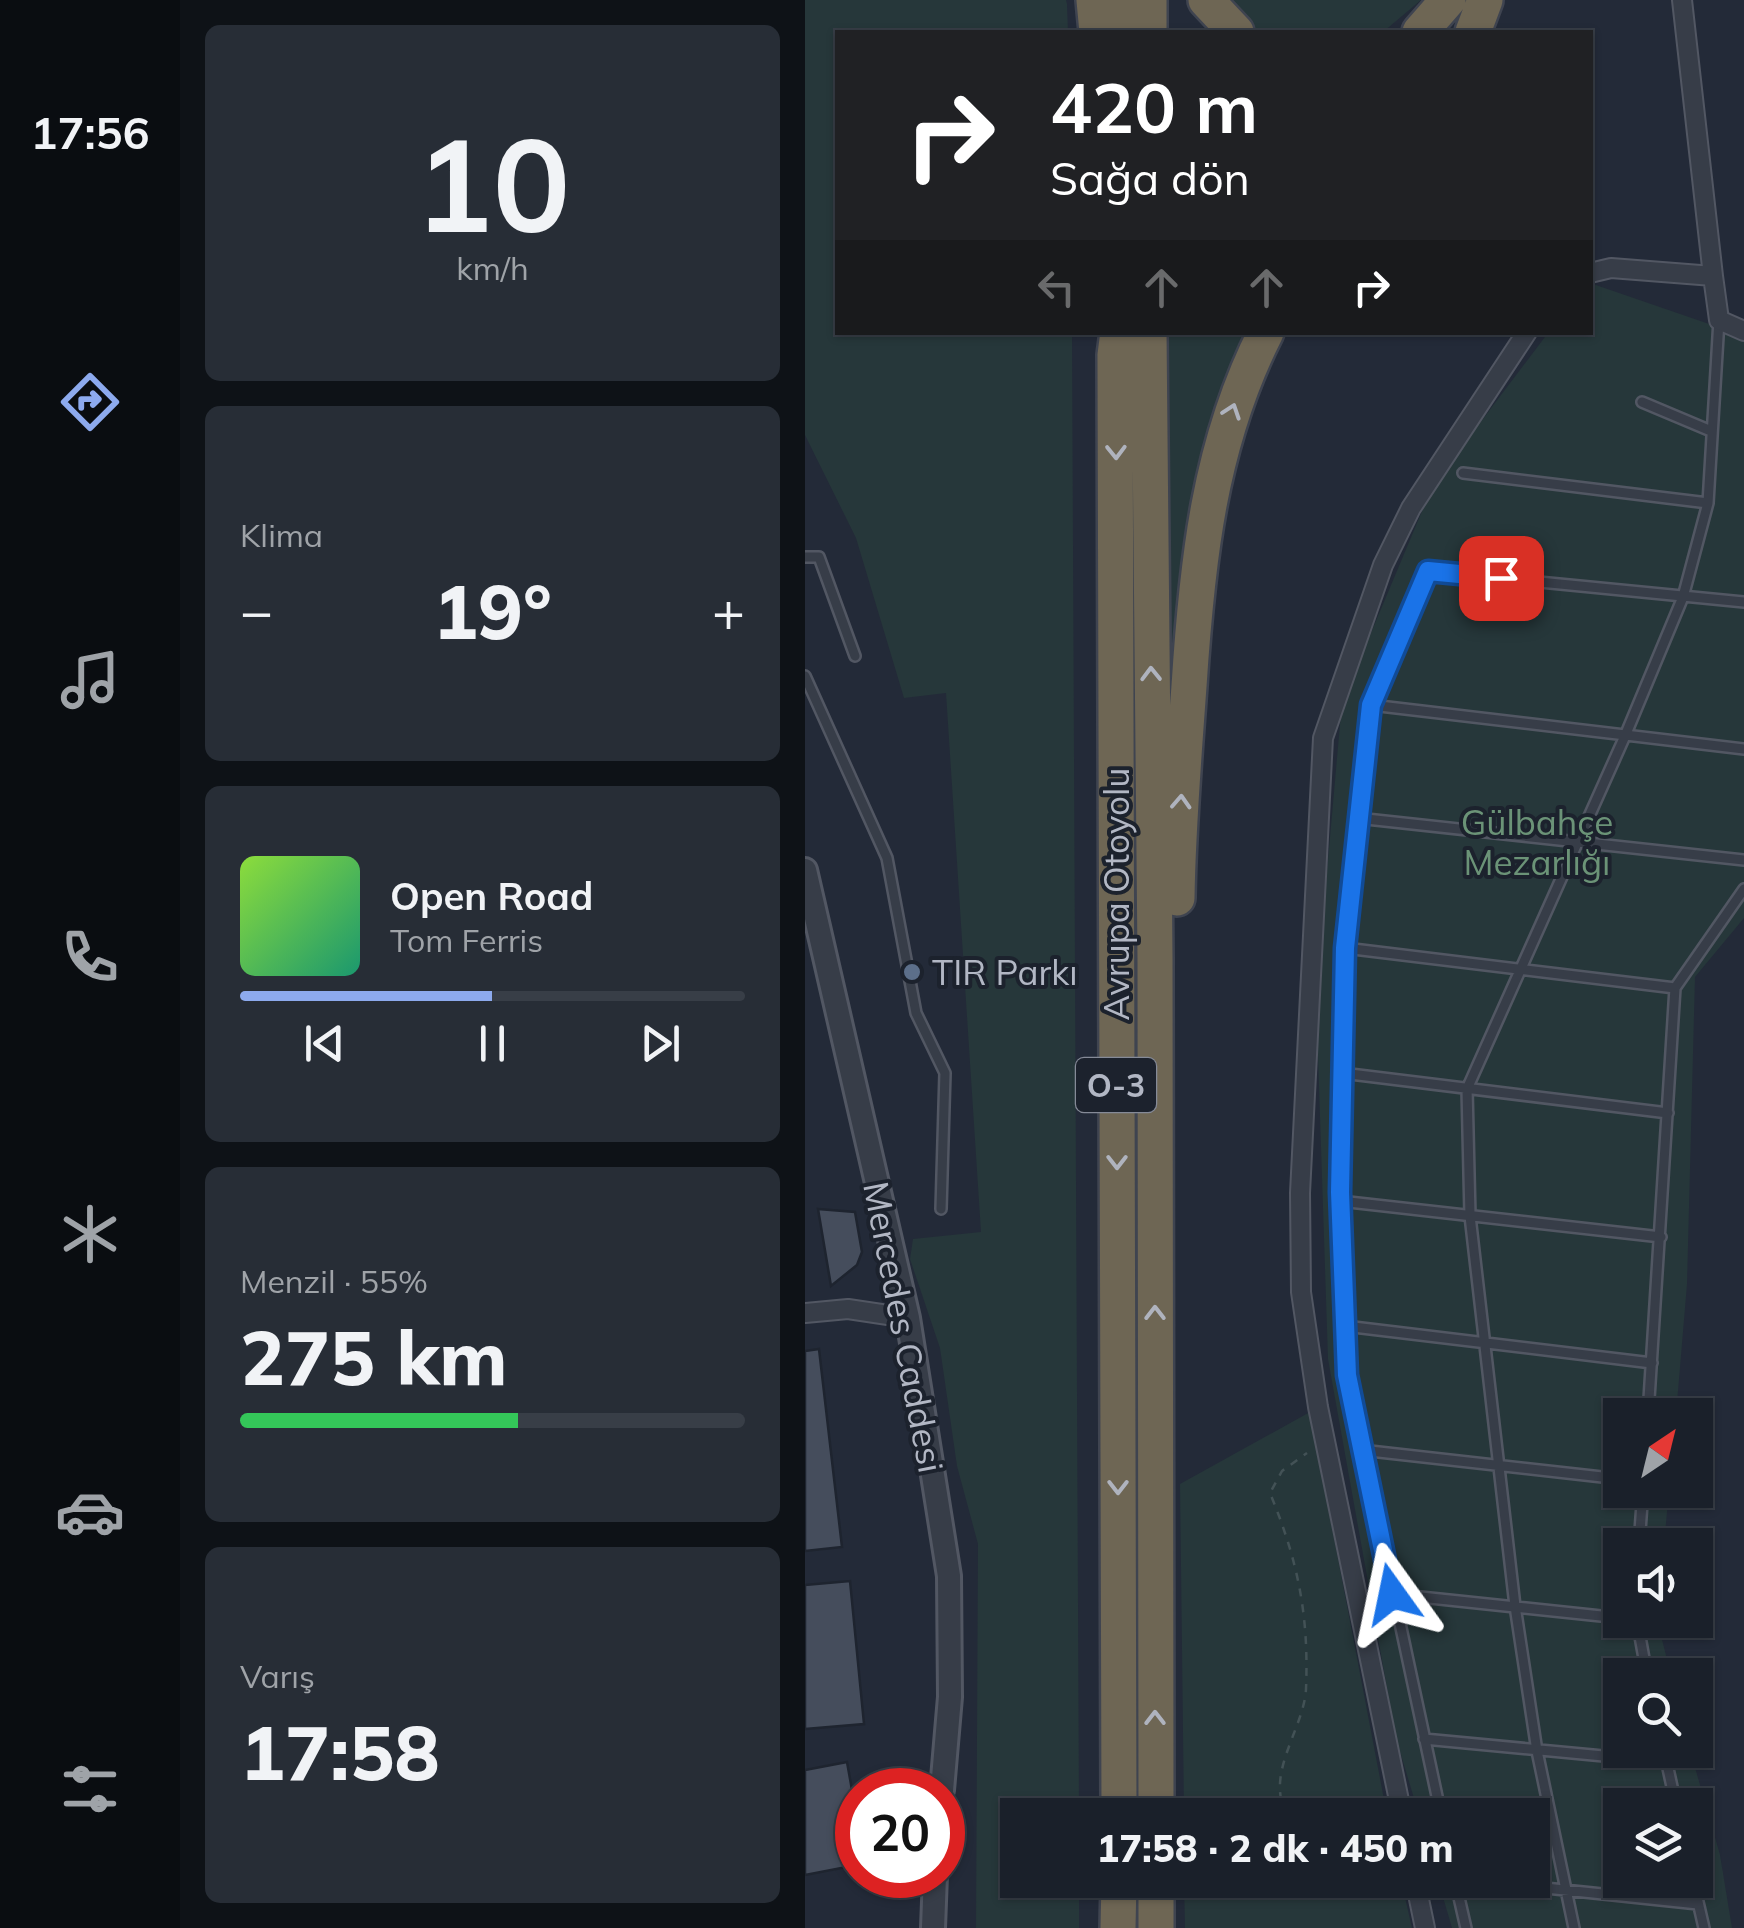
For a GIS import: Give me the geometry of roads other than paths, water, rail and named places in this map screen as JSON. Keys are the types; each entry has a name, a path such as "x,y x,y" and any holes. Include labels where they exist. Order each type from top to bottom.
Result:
{"highway":[{"path":"1094,0 1097,30"},
{"path":"1120,0 1121,30"},
{"path":"1149,0 1149,30"},
{"path":"1206,0 1233,30"},
{"path":"1422,30 1448,0"},
{"path":"1474,30 1485,0"},
{"name":"Avrupa Otoyolu","path":"1149,335 1156,1798"},
{"path":"1155,1142 1168,1086 1173,1023 1177,860 1199,560 1220,446 1237,396 1266,335"},
{"name":"Avrupa Otoyolu","path":"1115,340 1119,1798"},
{"path":"1118,1928 1119,1898"},
{"path":"1156,1898 1156,1928"}],"street":[{"path":"1682,0 1719,320 1744,330"},
{"path":"1593,271 1611,268 1713,276"},
{"path":"1399,1798 1308,1350 1298,1243 1323,738 1383,565 1411,508 1525,335"},
{"name":"Mercedes Caddesi","path":"805,870 908,1318 949,1576 950,1697 944,1768"},
{"path":"805,1313 848,1308 908,1318"},
{"path":"933,1928 934,1898"},
{"path":"1419,1898 1425,1928"}],"lane":[{"path":"1575,1928 1537,1751 1515,1606 1471,1216 1467,1089 1683,597 1708,503 1719,320"},
{"path":"1642,402 1711,431"},
{"path":"1463,473 1708,503"},
{"path":"805,556 819,557 855,656"},
{"path":"1437,1798 1347,1375 1340,1201 1345,948 1371,705 1428,571 1744,602"},
{"path":"805,676 887,858 916,1012 945,1073 941,1209"},
{"path":"1371,705 1744,749"},
{"path":"1357,818 1744,860"},
{"path":"1649,1398 1675,988 1744,889"},
{"path":"1345,948 1675,988"},
{"path":"1342,1073 1669,1113"},
{"path":"1340,1201 1661,1237"},
{"path":"1345,1326 1652,1363"},
{"path":"1361,1450 1603,1478"},
{"path":"1392,1594 1603,1616"},
{"path":"1424,1739 1603,1757"},
{"path":"1550,1888 1699,1904"},
{"path":"1459,1898 1466,1928"},
{"path":"1698,1898 1704,1928"}],"place":[{"name":"TIR Parkı","path":"912,972"}],"park label":[{"name":"Gülbahçe Mezarlığı","path":"1537,842"}]}
